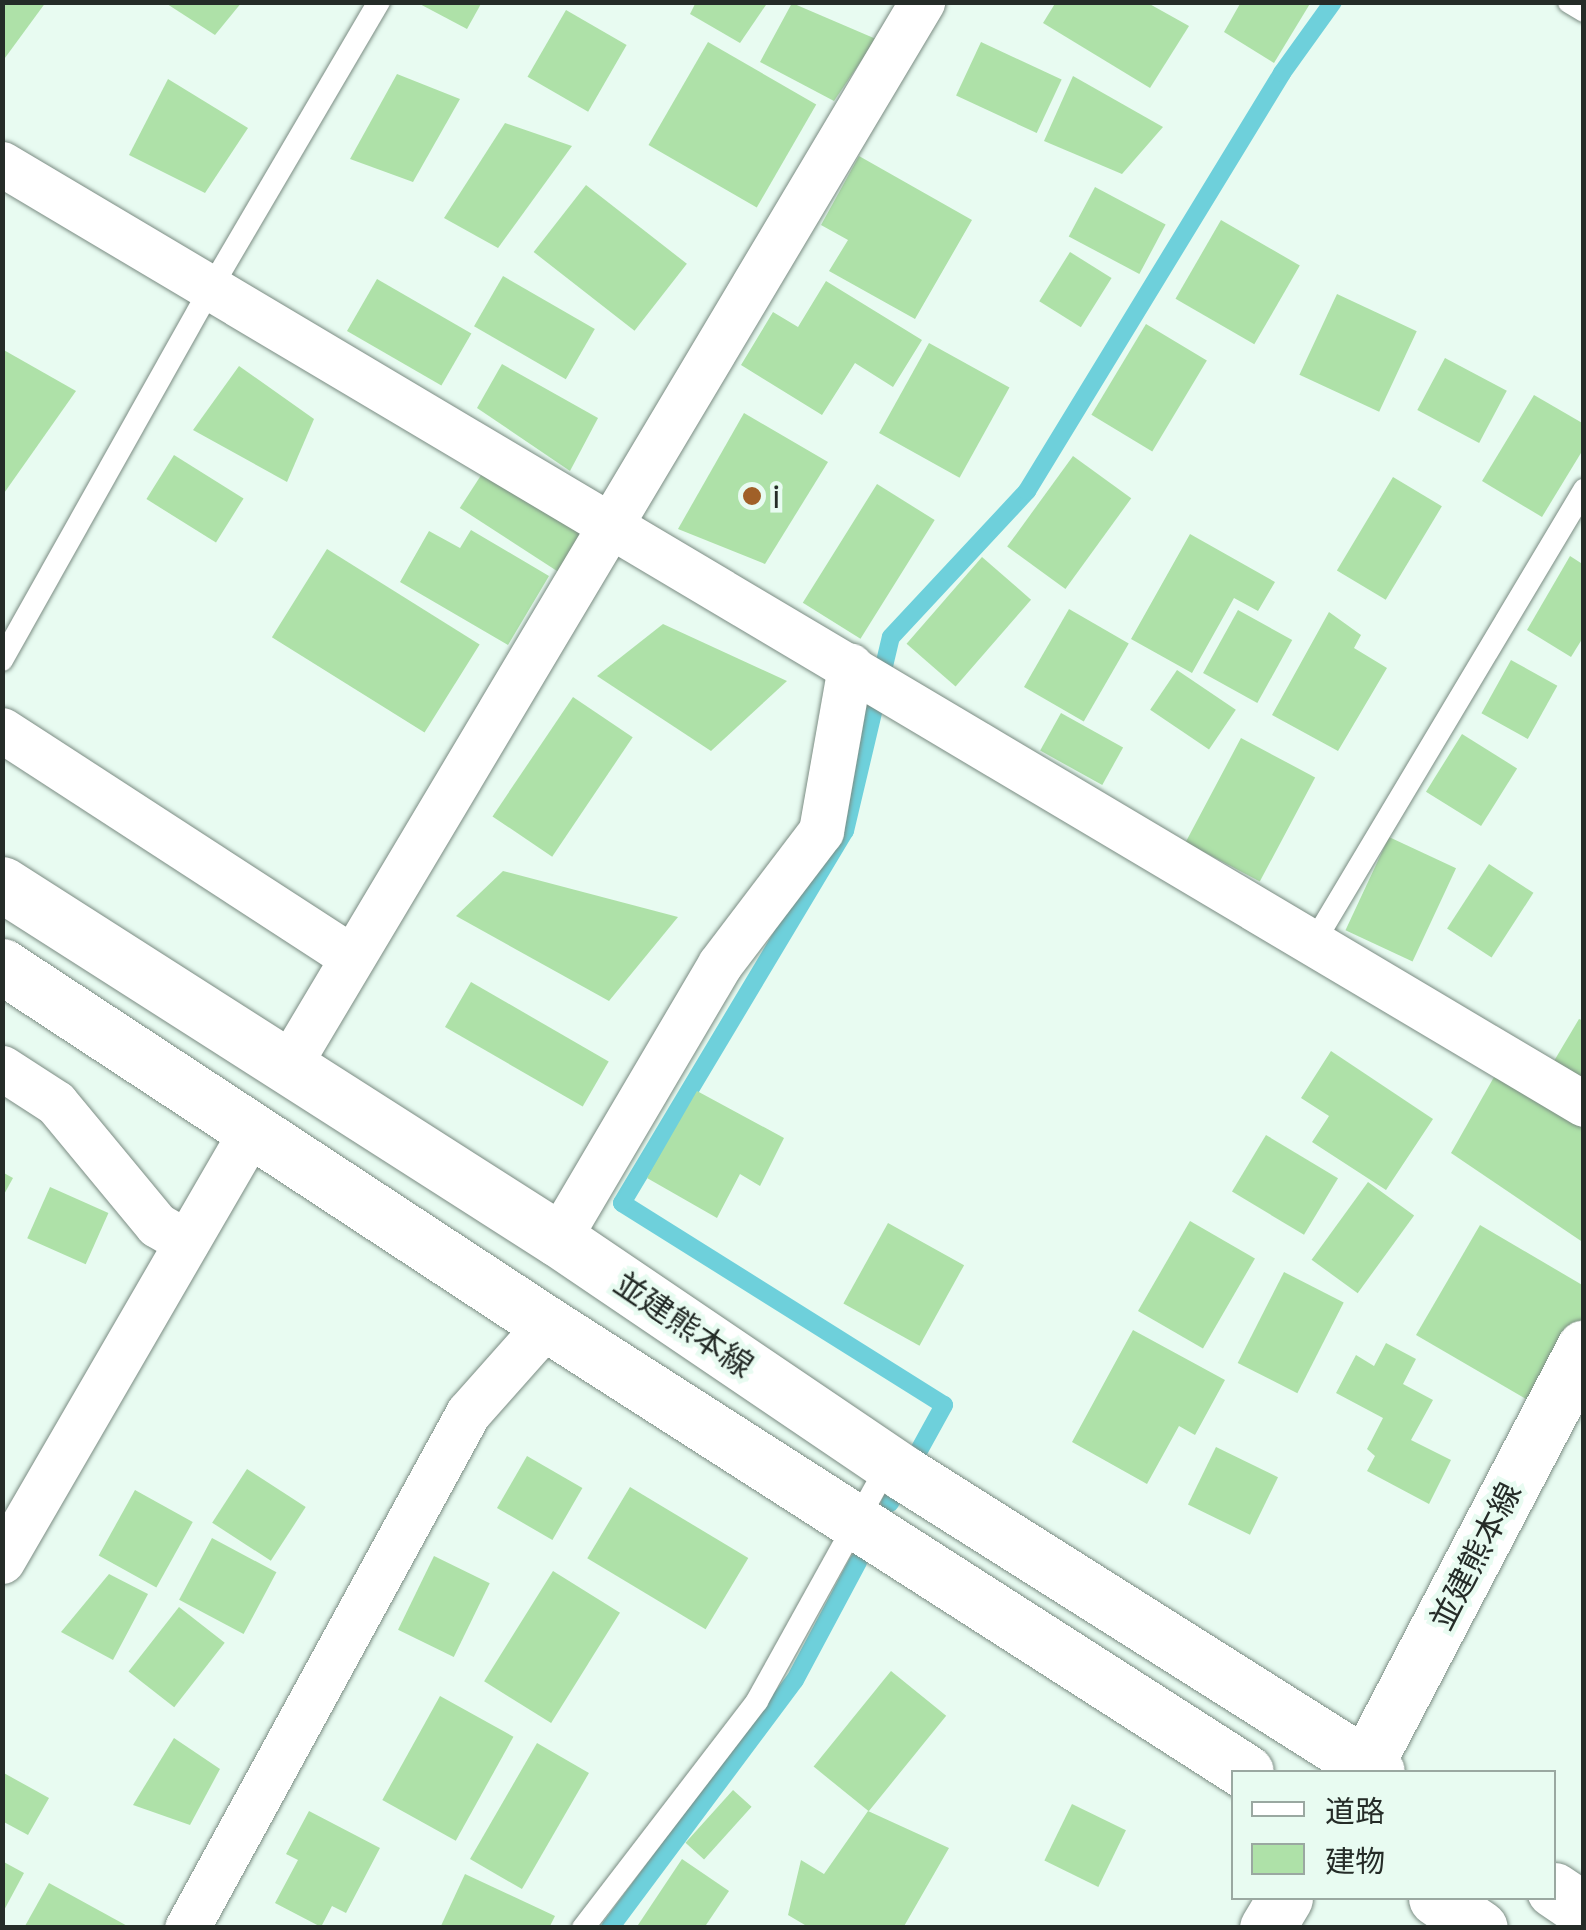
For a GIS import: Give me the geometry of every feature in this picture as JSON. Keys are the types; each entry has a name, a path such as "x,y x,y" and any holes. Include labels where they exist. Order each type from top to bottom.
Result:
{"main road":[{"name":"並建熊本線","path":"2,884 558,1239 889,1463 1368,1770 1584,1347"},
{"path":"2,966 548,1324 1243,1770"},
{"path":"1556,1891 1584,1910"},
{"path":"1267,1928 1284,1900"},
{"path":"1439,1900 1480,1928"}],"street":[{"path":"288,1066 922,2"},
{"path":"2,164 1584,1104"},
{"path":"558,1239 720,964 821,831 850,666"},
{"path":"2,730 352,958"},
{"path":"2,1068 56,1104 157,1226 187,1242"},
{"path":"2,1561 252,1129"},
{"path":"187,1928 468,1413 548,1324"}],"lane":[{"path":"2,660 211,288 379,2"},
{"path":"1569,2 1584,11"},
{"path":"1314,942 1584,490"},
{"path":"582,1928 757,1701 889,1463"}],"building":[{"path":"2,2 46,2 2,62"},
{"path":"164,2 242,2 215,35"},
{"path":"416,2 482,2 467,29"},
{"path":"696,2 768,2 740,43 690,14"},
{"path":"1056,2 1146,2 1189,26 1150,88 1043,23"},
{"path":"1241,2 1311,2 1274,63 1224,32"},
{"path":"792,3 876,39 834,101 760,62"},
{"path":"566,10 627,45 588,112 528,77"},
{"path":"708,42 816,104 757,208 648,145"},
{"path":"981,42 1062,80 1037,133 956,95"},
{"path":"397,74 460,99 413,182 350,159"},
{"path":"1073,76 1163,127 1122,174 1044,141"},
{"path":"168,79 248,128 205,193 129,155"},
{"path":"505,123 572,146 498,248 444,218"},
{"path":"859,156 972,220 915,319 829,271 848,240 821,225"},
{"path":"586,185 687,264 635,331 534,252"},
{"path":"1095,187 1166,225 1139,274 1069,236"},
{"path":"1221,220 1300,266 1254,344 1176,299"},
{"path":"1070,252 1112,278 1081,327 1039,301"},
{"path":"503,276 595,329 566,379 474,326"},
{"path":"377,279 471,334 441,385 347,331"},
{"path":"826,281 922,340 893,387 855,363 822,415 741,365 773,312 798,327"},
{"path":"1337,294 1417,331 1379,412 1299,375"},
{"path":"1146,324 1207,361 1152,451 1091,415"},
{"path":"929,343 1009,388 960,478 879,433"},
{"path":"2,349 76,391 2,496"},
{"path":"1445,358 1507,391 1479,443 1417,410"},
{"path":"502,364 598,418 570,471 477,408"},
{"path":"239,366 314,419 287,482 193,430"},
{"path":"1534,395 1584,424 1584,448 1542,517 1482,481"},
{"name":"i","path":"744,413 828,462 765,564 678,529"},
{"path":"174,455 244,498 216,543 146,499"},
{"path":"1073,456 1131,498 1065,589 1007,547"},
{"path":"487,466 588,532 561,574 460,508"},
{"path":"1393,477 1442,506 1386,600 1337,570"},
{"name":"i","path":"877,484 935,520 860,639 803,603"},
{"path":"471,530 549,576 508,645 400,582 429,531 460,548"},
{"path":"1190,534 1275,582 1258,611 1234,598 1192,673 1131,639"},
{"path":"327,549 480,644 425,733 272,637"},
{"path":"1570,556 1584,565 1584,636 1571,657 1527,630"},
{"path":"982,557 1031,600 956,686 907,644"},
{"path":"1069,609 1129,644 1084,721 1024,687"},
{"path":"1238,610 1292,640 1257,703 1203,673"},
{"path":"1329,612 1361,635 1354,648 1387,668 1338,751 1272,715"},
{"path":"663,624 787,681 711,751 597,676"},
{"path":"1511,660 1557,686 1528,739 1481,713"},
{"path":"1177,670 1236,710 1209,749 1150,710"},
{"path":"573,697 633,737 552,857 492,816"},
{"path":"1061,713 1123,747 1102,785 1040,751"},
{"path":"1462,734 1517,768 1481,826 1426,792"},
{"path":"1241,738 1315,777 1260,882 1186,842"},
{"path":"1389,837 1456,868 1413,962 1345,930"},
{"path":"1489,864 1533,893 1492,957 1447,929"},
{"path":"503,871 678,917 609,1001 456,916"},
{"path":"471,982 609,1062 583,1107 445,1027"},
{"path":"1579,1019 1584,1021 1584,1079 1554,1061"},
{"path":"1331,1051 1433,1119 1386,1190 1312,1142 1329,1116 1301,1098"},
{"path":"1498,1070 1584,1122 1584,1243 1451,1153"},
{"path":"697,1091 784,1138 760,1186 740,1174 717,1218 647,1178"},
{"path":"1266,1135 1338,1178 1304,1235 1232,1192"},
{"path":"2,1172 13,1178 2,1198"},
{"path":"1368,1182 1414,1216 1358,1293 1312,1260"},
{"path":"50,1187 108,1213 86,1264 27,1238"},
{"path":"1190,1221 1255,1258 1203,1349 1138,1311"},
{"path":"888,1223 964,1265 919,1346 843,1303"},
{"path":"1480,1225 1584,1286 1584,1316 1533,1403 1416,1335"},
{"path":"1284,1272 1344,1302 1297,1393 1238,1363"},
{"path":"1133,1330 1225,1380 1195,1435 1179,1426 1147,1484 1072,1442"},
{"path":"1386,1343 1416,1359 1403,1384 1433,1400 1411,1440 1451,1460 1429,1504 1367,1471 1375,1456 1367,1449 1383,1418 1336,1393 1356,1355 1374,1366"},
{"path":"1216,1447 1278,1477 1250,1535 1188,1505"},
{"path":"527,1456 582,1488 552,1540 497,1508"},
{"path":"247,1469 306,1507 271,1561 212,1523"},
{"path":"630,1487 748,1558 706,1629 587,1558"},
{"path":"135,1490 193,1522 156,1588 99,1556"},
{"path":"212,1538 276,1572 244,1634 179,1600"},
{"path":"434,1556 490,1583 454,1657 398,1630"},
{"path":"553,1571 620,1613 551,1723 484,1681"},
{"path":"109,1574 148,1594 113,1660 61,1632"},
{"path":"179,1607 225,1643 174,1707 129,1672"},
{"path":"891,1671 946,1716 869,1811 814,1767"},
{"path":"440,1696 513,1737 456,1841 382,1800"},
{"path":"174,1738 220,1769 190,1825 133,1805"},
{"path":"537,1743 589,1773 522,1889 470,1859"},
{"path":"2,1772 49,1798 28,1835 2,1821"},
{"path":"733,1790 752,1807 704,1859 685,1843"},
{"path":"1072,1804 1126,1830 1098,1887 1044,1861"},
{"path":"309,1811 380,1848 346,1913 332,1906 321,1927 275,1903 298,1860 286,1854"},
{"path":"868,1811 949,1848 903,1928 810,1928 788,1915 801,1860 824,1874"},
{"path":"682,1859 729,1891 704,1928 636,1928"},
{"path":"2,1861 24,1873 2,1914"},
{"path":"465,1874 555,1916 549,1928 440,1928"},
{"path":"49,1883 131,1928 25,1926"}],"waterway":[{"path":"890,1503 944,1405 622,1203 845,831 891,637 1027,491 1282,73 1333,2"},
{"path":"610,1928 795,1680 858,1562"}],"place":[{"name":"i","path":"752,496"}]}
